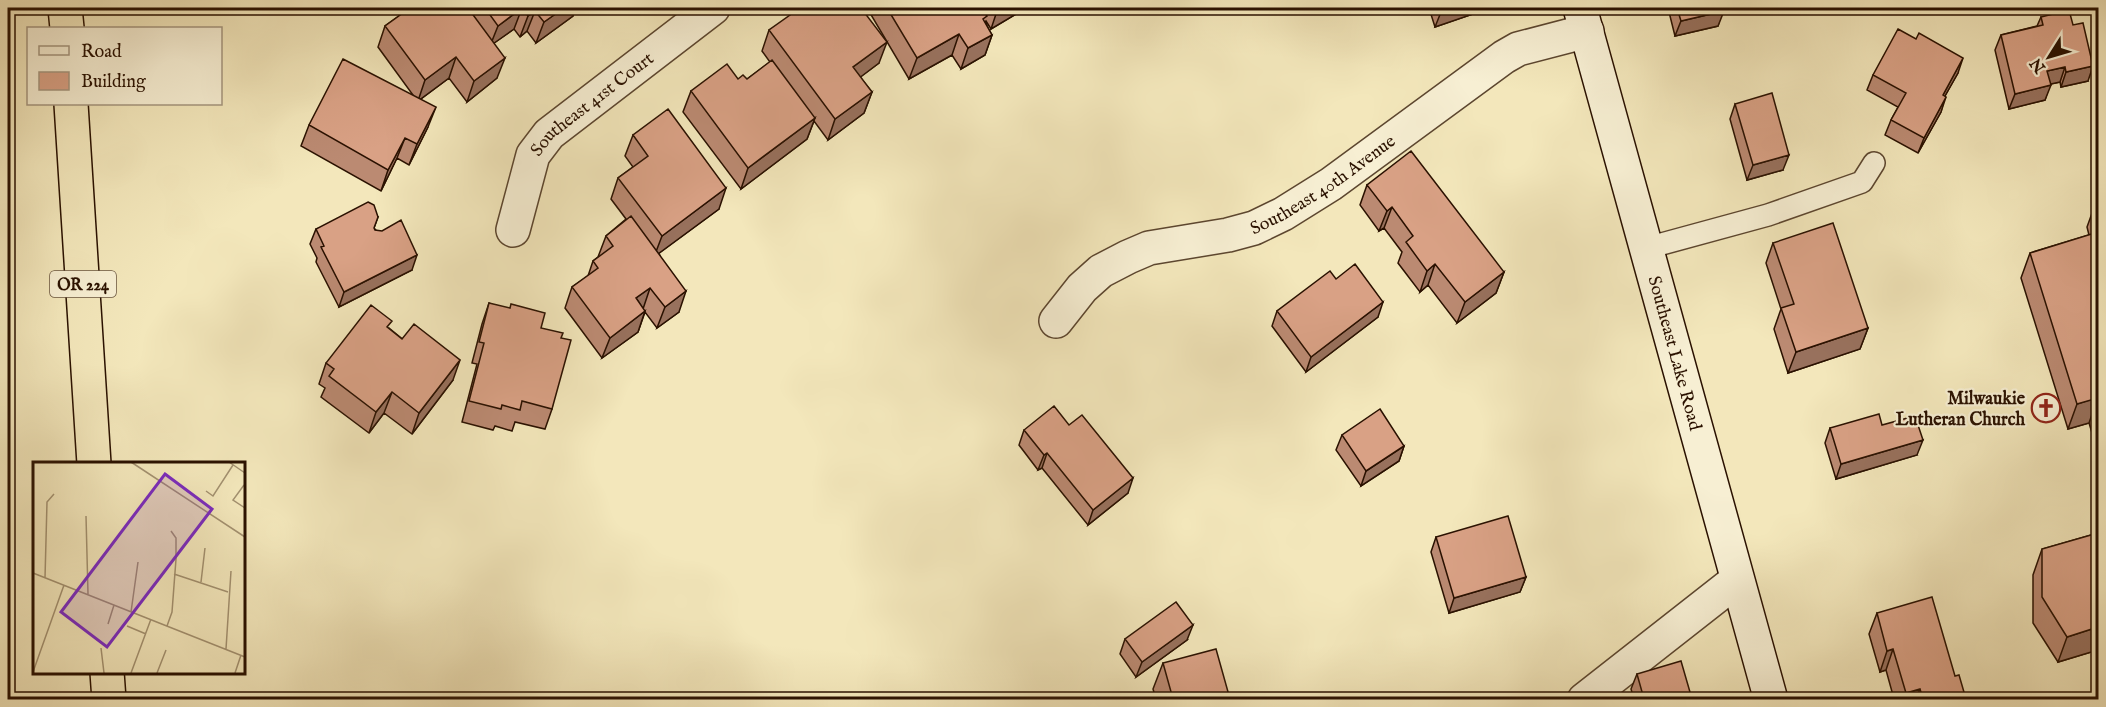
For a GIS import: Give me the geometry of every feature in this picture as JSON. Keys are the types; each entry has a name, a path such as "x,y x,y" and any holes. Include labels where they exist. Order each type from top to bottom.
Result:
{"highway":[{"path":"65,8 67,27"},
{"name":"OR 224","path":"71,105 94,462"},
{"path":"107,674 109,699"}],"street":[{"name":"Southeast 41st Court","path":"513,230 533,155 549,134 713,8"},
{"name":"Southeast Lake Road","path":"1583,19 1771,699"},
{"name":"Southeast 40th Avenue","path":"1056,321 1082,288 1101,271 1149,248 1228,235 1254,228 1283,214 1341,177 1504,57 1583,19"},
{"path":"1584,699 1737,580"}],"lane":[{"path":"1647,248 1768,215 1862,182 1874,163"}],"building":[{"path":"410,8 468,8 505,58 474,81 456,57 425,80 385,26"},
{"path":"485,8 522,8 498,26"},
{"path":"522,8 564,8 544,22 535,11 528,16"},
{"path":"800,8 808,8 810,11 815,8 861,8 887,42 853,67 872,92 835,119 769,30"},
{"path":"887,8 982,8 987,16 983,19 992,35 968,48 959,34 917,58"},
{"path":"1439,8 1453,8 1441,12"},
{"path":"1677,8 1723,8 1724,11 1681,21"},
{"path":"2069,10 2073,25 2083,23 2093,66 2066,72 2065,67 2047,71 2051,85 2015,94 2001,35 2043,25 2041,17"},
{"path":"1898,29 1916,39 1919,33 1963,58 1943,95 1946,97 1924,138 1891,120 1906,93 1873,75"},
{"path":"343,59 436,107 417,144 405,138 388,170 309,125"},
{"path":"772,60 815,118 748,168 691,91 727,64 738,79 743,75 747,79"},
{"path":"1772,93 1789,155 1753,165 1735,104"},
{"path":"668,109 726,188 662,236 618,178 648,156 633,135"},
{"path":"1411,151 1504,272 1465,302 1435,264 1427,271 1406,242 1413,236 1392,207 1387,211 1367,185"},
{"path":"368,202 374,205 378,217 375,230 382,231 401,220 417,255 344,292 321,247 324,246 316,229"},
{"path":"631,216 686,291 665,307 650,288 636,298 645,311 610,338 572,287 598,268 593,261 613,246 606,236"},
{"path":"1833,223 1868,328 1796,352 1781,308 1794,304 1773,243"},
{"path":"2098,232 2098,398 2077,404 2030,253"},
{"path":"1355,264 1383,302 1311,357 1277,311 1330,271 1336,279"},
{"path":"489,303 510,308 511,304 545,313 541,328 563,333 561,338 571,340 552,409 522,401 520,410 502,405 501,409 469,401 484,343 479,342"},
{"path":"371,305 392,321 387,327 402,339 414,324 460,360 419,413 392,392 376,412 329,376 334,369 326,363"},
{"path":"1054,406 1069,425 1082,415 1133,478 1093,510 1047,453 1044,455 1024,430"},
{"path":"1380,409 1404,446 1366,471 1342,435"},
{"path":"1879,414 1882,425 1915,416 1923,440 1841,464 1830,428"},
{"path":"1508,516 1526,577 1454,598 1436,537"},
{"path":"2098,533 2098,627 2067,637 2042,597 2042,549"},
{"path":"1932,597 1955,676 1959,675 1966,699 1923,699 1920,689 1906,693 1893,649 1887,651 1877,613"},
{"path":"1176,602 1193,625 1142,662 1125,639"},
{"path":"1216,649 1230,699 1173,699 1163,663"},
{"path":"1681,661 1692,699 1644,699 1637,674"}],"place":[{"name":"Milwaukie Lutheran Church","path":"2046,408"}]}
